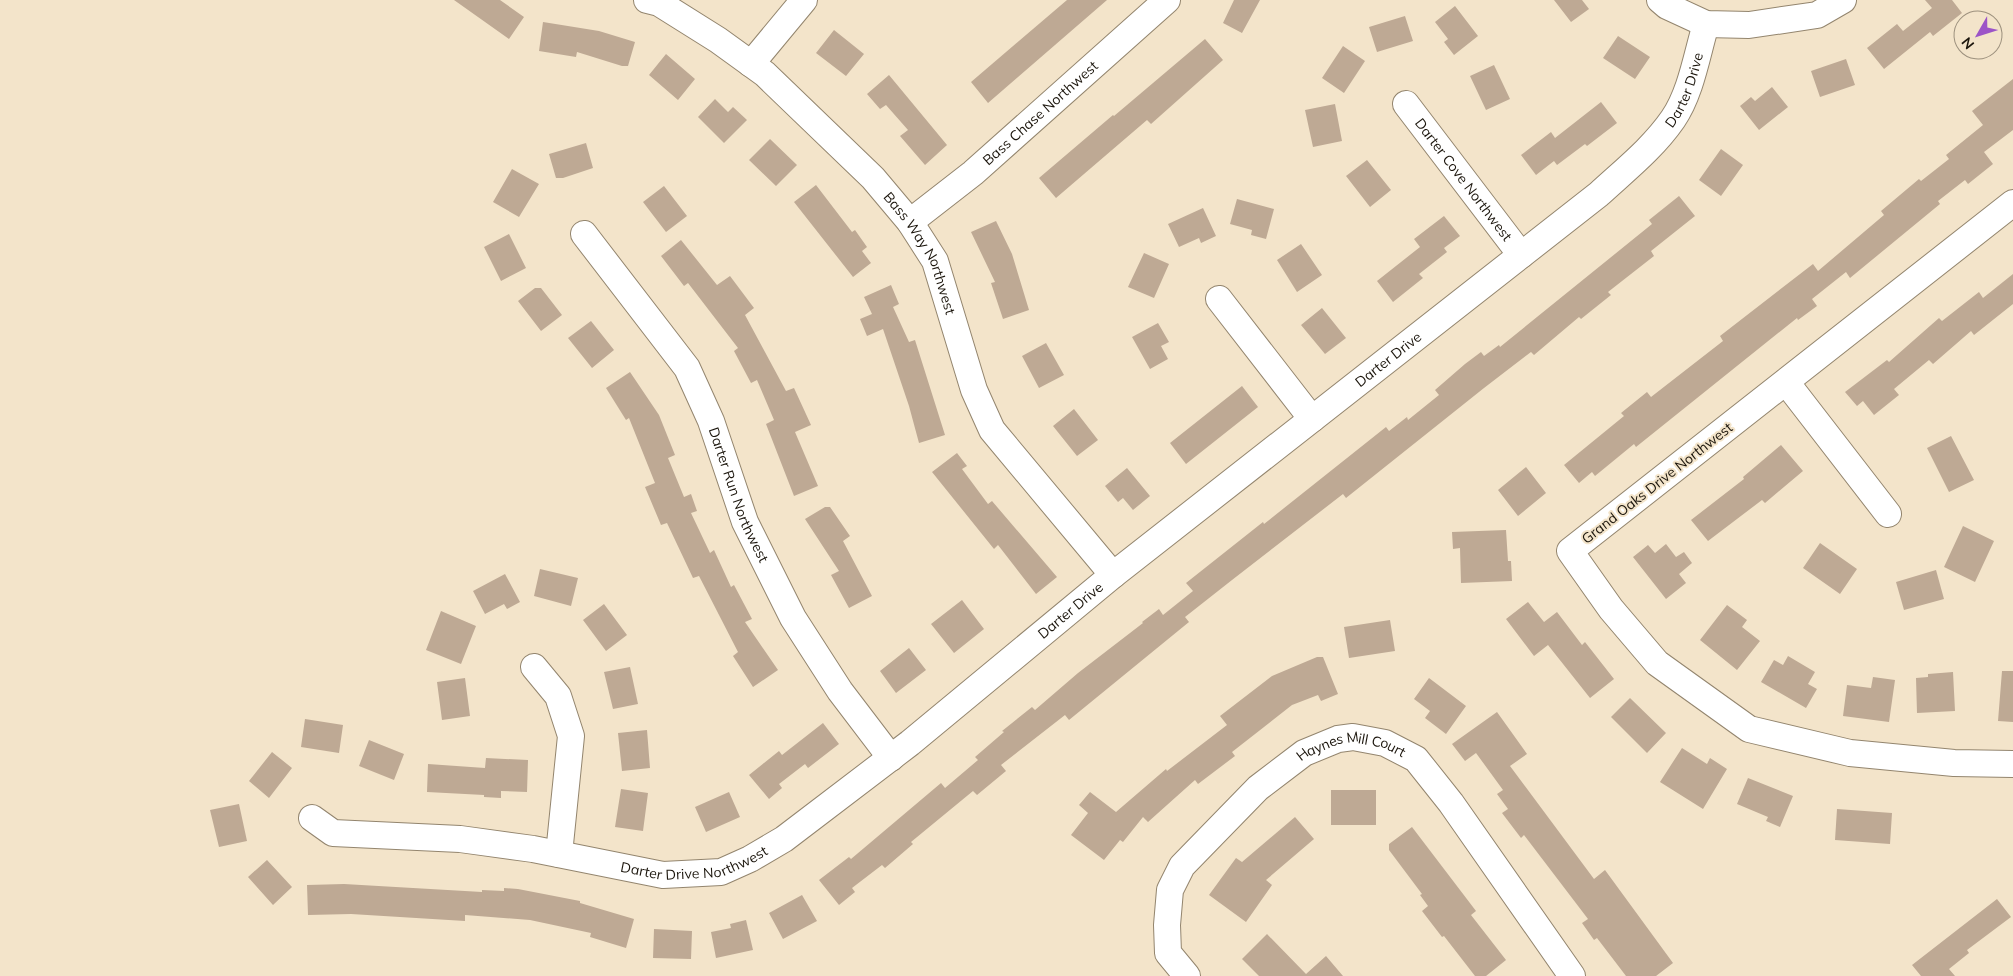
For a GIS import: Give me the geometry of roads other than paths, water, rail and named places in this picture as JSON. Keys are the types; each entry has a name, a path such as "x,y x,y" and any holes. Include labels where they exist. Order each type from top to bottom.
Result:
{"street":[{"name":"Bass Way Northwest","path":"647,0 659,3 718,40 765,74 873,178 910,222 935,261 974,390 992,430 1011,455 1113,574"},
{"path":"751,64 804,0"},
{"name":"Bass Chase Northwest","path":"910,222 973,174 1167,0"},
{"path":"1660,0 1667,6 1706,24 1749,25 1818,15 1843,0"},
{"name":"Darter Drive","path":"1017,655 1113,574 1599,194 1654,142 1669,124 1684,97 1706,24"},
{"name":"Darter Cove Northwest","path":"1406,104 1521,255"},
{"name":"Grand Oaks Drive Northwest","path":"2013,202 1570,551 1611,609 1657,663 1749,728 1850,753 1954,763 2013,764"},
{"name":"Darter Run Northwest","path":"584,234 687,368 712,421 745,522 794,618 840,691 891,758"},
{"path":"1219,299 1312,419"},
{"path":"1786,382 1888,514"},
{"name":"Darter Drive Northwest","path":"312,818 333,833 460,839 559,854 662,874 721,872 750,859 784,839 891,758 1017,655"},
{"path":"534,667 558,696 571,736 559,854"},
{"name":"Haynes Mill Court","path":"1187,976 1168,952 1167,925 1170,890 1182,866 1258,788 1304,753 1338,738 1353,737 1386,743 1416,759 1451,803 1572,976"}]}
